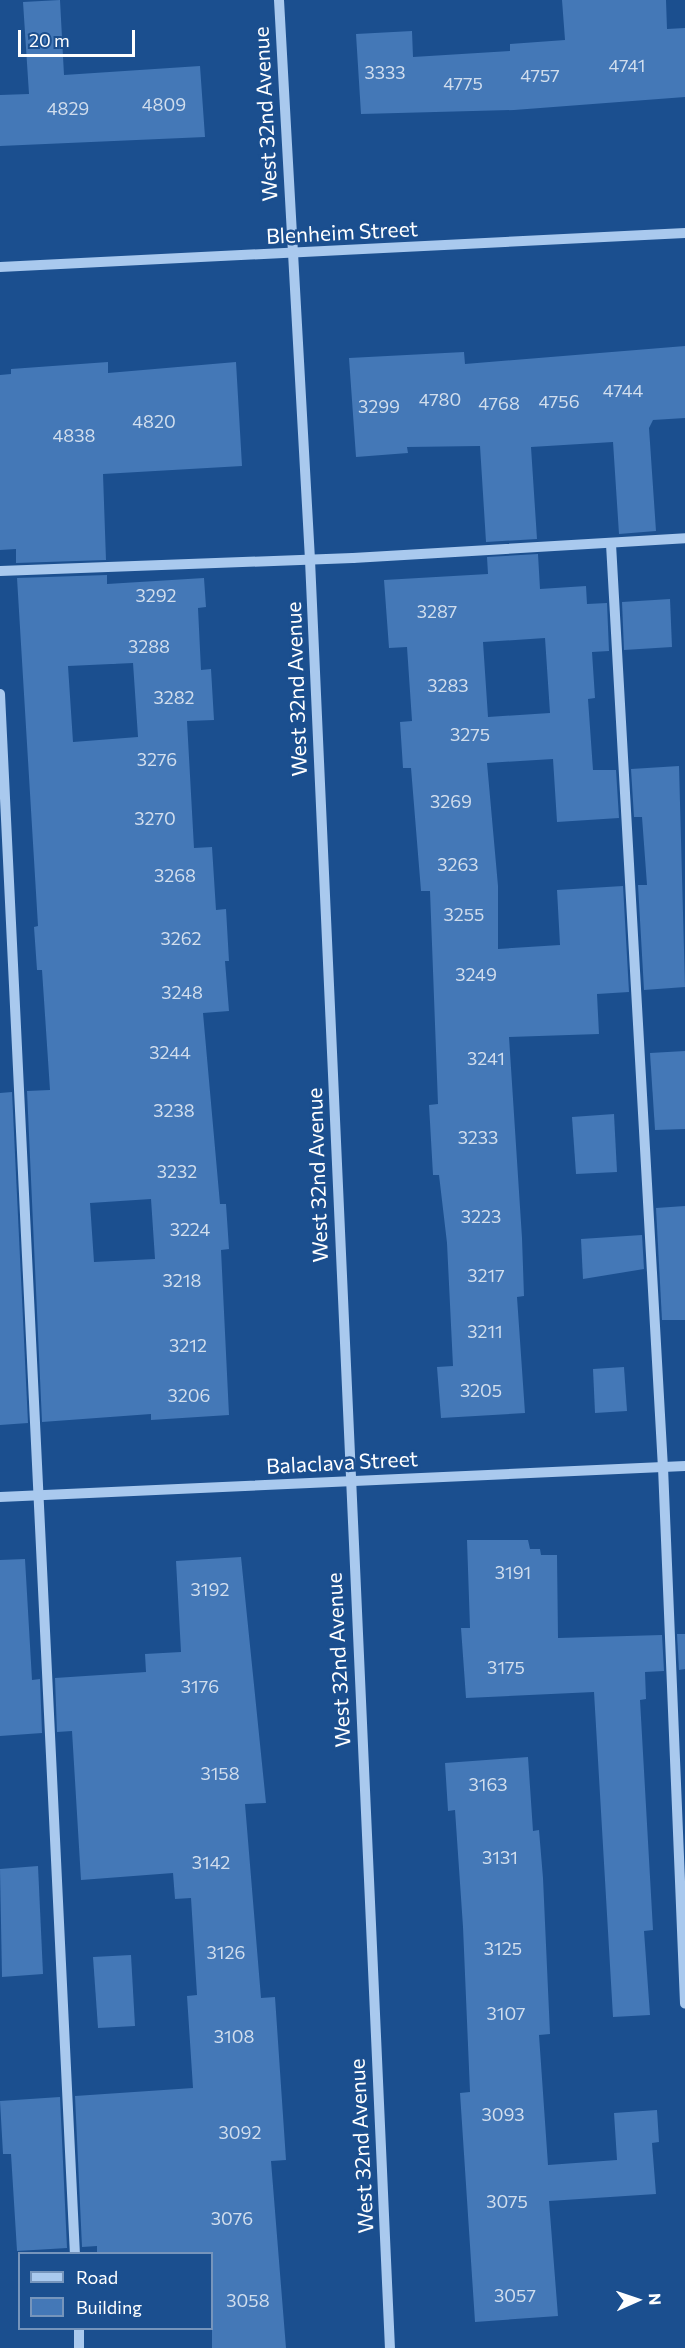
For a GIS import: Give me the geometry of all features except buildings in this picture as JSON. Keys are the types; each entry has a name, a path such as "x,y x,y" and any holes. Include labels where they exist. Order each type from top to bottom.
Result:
{"street":[{"name":"West 32nd Avenue","path":"279,0 310,560 390,2348"},
{"name":"Blenheim Street","path":"0,267 685,233"},
{"path":"0,571 310,560 685,538"},
{"path":"611,543 663,1467 685,2004"},
{"path":"0,694 75,2252"},
{"name":"Balaclava Street","path":"0,1497 685,1466"},
{"path":"79,2330 80,2348"}]}
